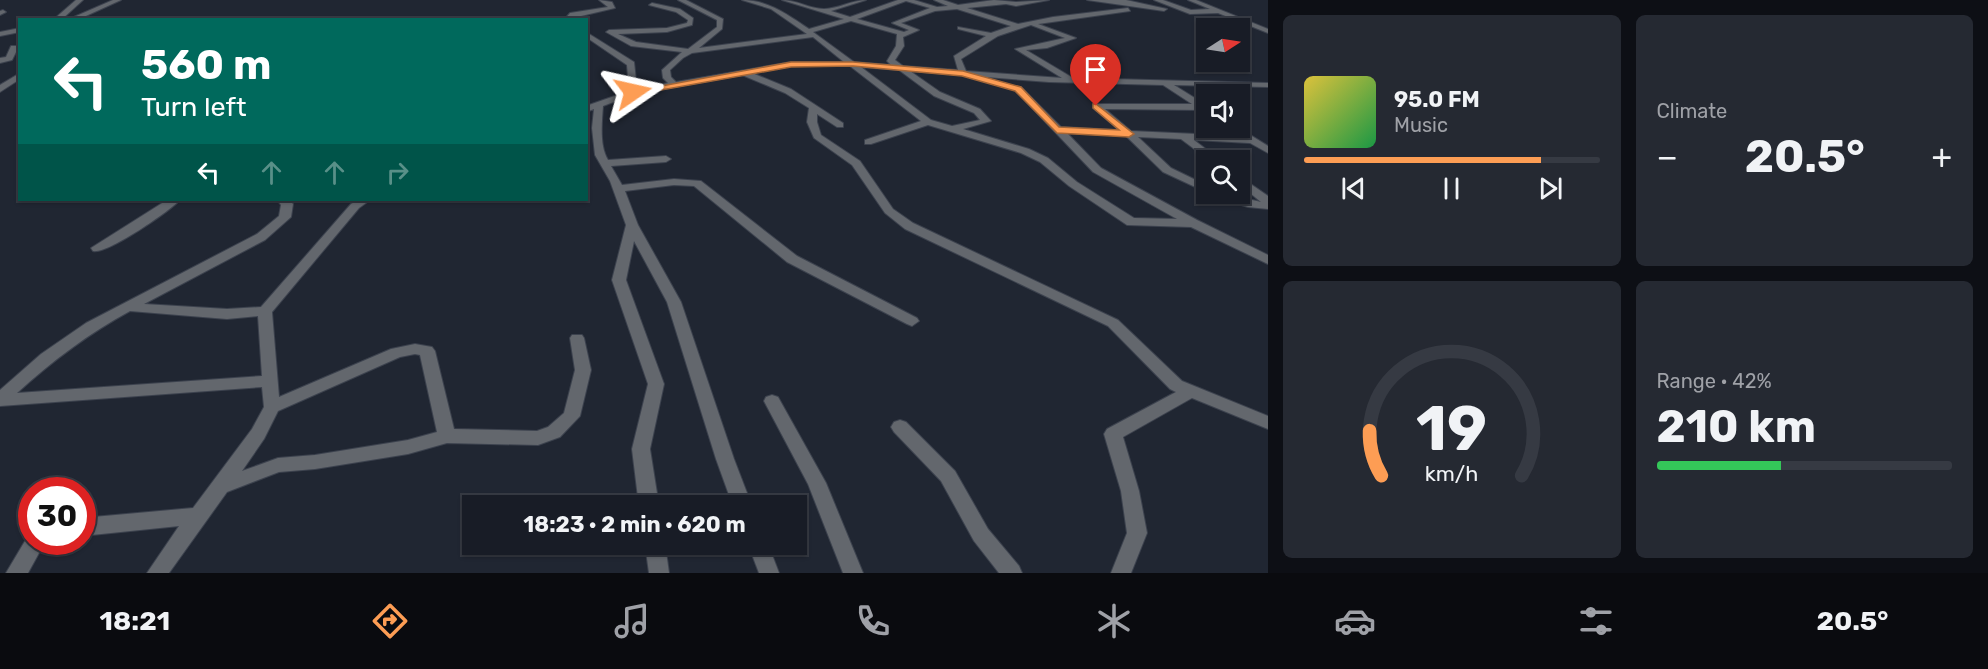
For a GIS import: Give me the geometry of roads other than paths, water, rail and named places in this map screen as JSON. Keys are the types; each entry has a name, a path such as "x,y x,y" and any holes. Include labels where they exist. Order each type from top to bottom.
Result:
{"street":[{"path":"58,18 80,0"},
{"path":"75,18 118,0"},
{"path":"569,18 572,14 612,8 610,3 602,0"},
{"path":"674,84 667,78 666,70 680,56 720,28 720,19 681,0"},
{"path":"746,0 773,8 811,33 928,122 1025,151 1044,160 1073,184 1131,222 1193,223"},
{"path":"785,0 905,34"},
{"path":"802,6 814,0"},
{"path":"824,11 863,0"},
{"path":"873,0 924,12"},
{"path":"588,27 609,32 634,44 690,51 811,33 906,0 1006,30"},
{"path":"937,0 1062,41"},
{"path":"996,0 1016,4 1046,0"},
{"path":"1090,0 1126,2 1190,12 1219,10"},
{"path":"1157,0 1190,12"},
{"path":"1191,0 1268,31"},
{"path":"951,130 986,121 977,111 937,94 891,61 900,46 899,36 916,30 895,23 937,9 1005,2"},
{"path":"1219,2 1230,9 1268,22"},
{"path":"609,32 667,30 690,24 691,19 686,15 652,5"},
{"path":"963,73 957,58 980,42 1006,30 1054,19 1128,10"},
{"path":"1032,24 1072,38 1019,49 1070,79"},
{"path":"960,28 994,36"},
{"path":"0,34 18,30"},
{"path":"588,35 631,64 633,92"},
{"path":"0,50 18,47"},
{"path":"0,61 9,57 18,47"},
{"path":"739,495 674,302 632,225 618,189 592,142 593,107 633,92 791,64 853,64 1049,80 1268,85"},
{"path":"744,73 788,91 840,125"},
{"path":"963,73 1018,89 1097,170 1193,223 1268,260"},
{"path":"0,89 18,76"},
{"path":"1018,89 1049,80"},
{"path":"1164,82 1196,103"},
{"path":"1196,108 1096,106 1167,170 1196,184"},
{"path":"813,107 812,122 817,136 856,163 889,211 909,226 1113,323 1176,386 1268,423"},
{"path":"868,142 928,122"},
{"path":"1057,130 1252,140"},
{"path":"1183,136 1202,150"},
{"path":"1249,138 1268,150"},
{"path":"604,163 666,159"},
{"path":"618,189 674,182 697,183 792,259 912,321"},
{"path":"1250,188 1268,204"},
{"path":"97,248 125,233 173,201"},
{"path":"0,400 46,358 91,326 261,237 285,217 287,204 283,201"},
{"path":"157,573 258,434 272,407 265,311 355,206 363,201"},
{"path":"1250,204 1268,204"},
{"path":"632,225 619,280 656,384 641,449 647,495"},
{"path":"129,307 227,314 265,311"},
{"path":"219,487 278,465 315,462 408,447 447,436 538,438 554,432 572,416 583,370 577,338"},
{"path":"272,407 396,353 415,349 427,351 447,436"},
{"path":"0,400 270,381"},
{"path":"1121,573 1137,533 1130,491 1113,434 1191,391"},
{"path":"772,401 817,483 853,573"},
{"path":"900,427 948,476 981,535 1012,573"},
{"path":"96,526 199,516"},
{"path":"16,573 27,555"},
{"path":"657,555 659,573"},
{"path":"762,555 769,573"}]}
